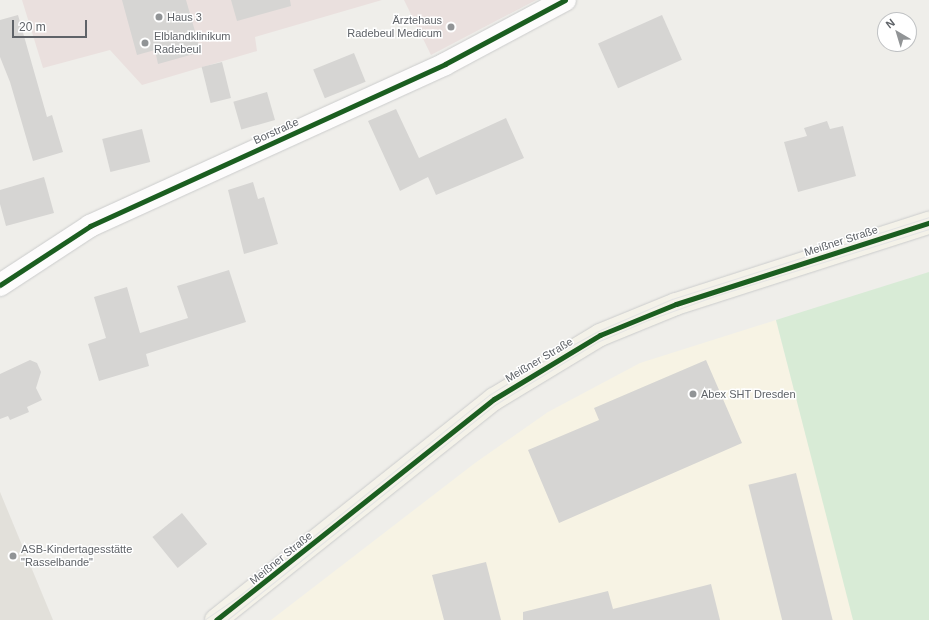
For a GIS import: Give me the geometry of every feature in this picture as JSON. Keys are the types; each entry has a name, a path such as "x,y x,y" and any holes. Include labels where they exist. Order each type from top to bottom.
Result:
{"main road":[{"name":"Meißner Straße","path":"216,620 494,399 600,335 676,304 929,223"}],"street":[{"name":"Borstraße","path":"0,285 90,226 445,64 565,0"}],"shaded area":[{"name":"Elblandklinikum Radebeul","path":"22,0 382,0 255,37 257,51 142,85 110,50 43,68"},
{"name":"Ärztehaus Radebeul Medicum","path":"404,0 536,0 431,55"},
{"path":"776,320 854,620 271,620 475,463 548,412 640,363"},
{"name":"ASB-Kindertagesstätte \"Rasselbande\"","path":"0,492 53,620 0,620"}],"green space":[{"path":"929,272 929,620 853,620 776,320"}],"building":[{"name":"Haus 3","path":"122,0 186,0 201,52 158,64 155,50 137,55"},
{"path":"231,0 290,0 291,6 237,21"},
{"path":"18,15 47,117 52,115 63,152 33,161 10,82 0,57 0,20"},
{"path":"662,15 682,60 618,88 598,43"},
{"path":"354,53 366,82 325,98 313,69"},
{"path":"222,62 231,98 211,103 202,67"},
{"path":"267,92 275,120 241,130 233,102"},
{"path":"396,109 419,158 506,118 524,158 436,195 428,177 400,191 368,121"},
{"path":"827,121 830,129 843,126 856,176 798,192 784,142 807,136 804,128"},
{"path":"142,129 150,162 110,172 102,139"},
{"path":"44,177 54,213 6,226 0,204 0,190"},
{"path":"253,182 258,199 264,197 278,244 244,254 228,190"},
{"path":"229,270 246,322 146,354 149,366 99,381 88,344 106,338 94,297 127,287 140,333 188,318 177,286"},
{"path":"30,360 37,363 41,372 36,388 42,400 27,407 29,412 10,420 8,416 0,419 0,374"},
{"path":"706,360 742,443 559,523 528,450 599,420 594,408"},
{"path":"796,473 833,620 782,620 748,485"},
{"path":"182,513 207,544 178,568 152,537"},
{"path":"486,562 501,620 444,620 432,575"},
{"path":"711,584 720,620 523,620 523,612 608,591 613,609"}],"tram line":[{"path":"204,620 239,596 489,395 545,360 598,331 672,299 929,217"},
{"path":"227,620 496,404 597,342 648,320 718,295 929,229"}],"cycle path":[{"path":"0,285 90,226 445,64 565,0"},
{"path":"216,620 494,399 600,335 676,304 929,223"}],"place":[{"name":"Haus 3","path":"159,17"},
{"name":"Ärztehaus Radebeul Medicum","path":"451,27"},
{"name":"Elblandklinikum Radebeul","path":"145,43"},
{"name":"Abex SHT Dresden","path":"693,394"},
{"name":"ASB-Kindertagesstätte \"Rasselbande\"","path":"13,556"}]}
